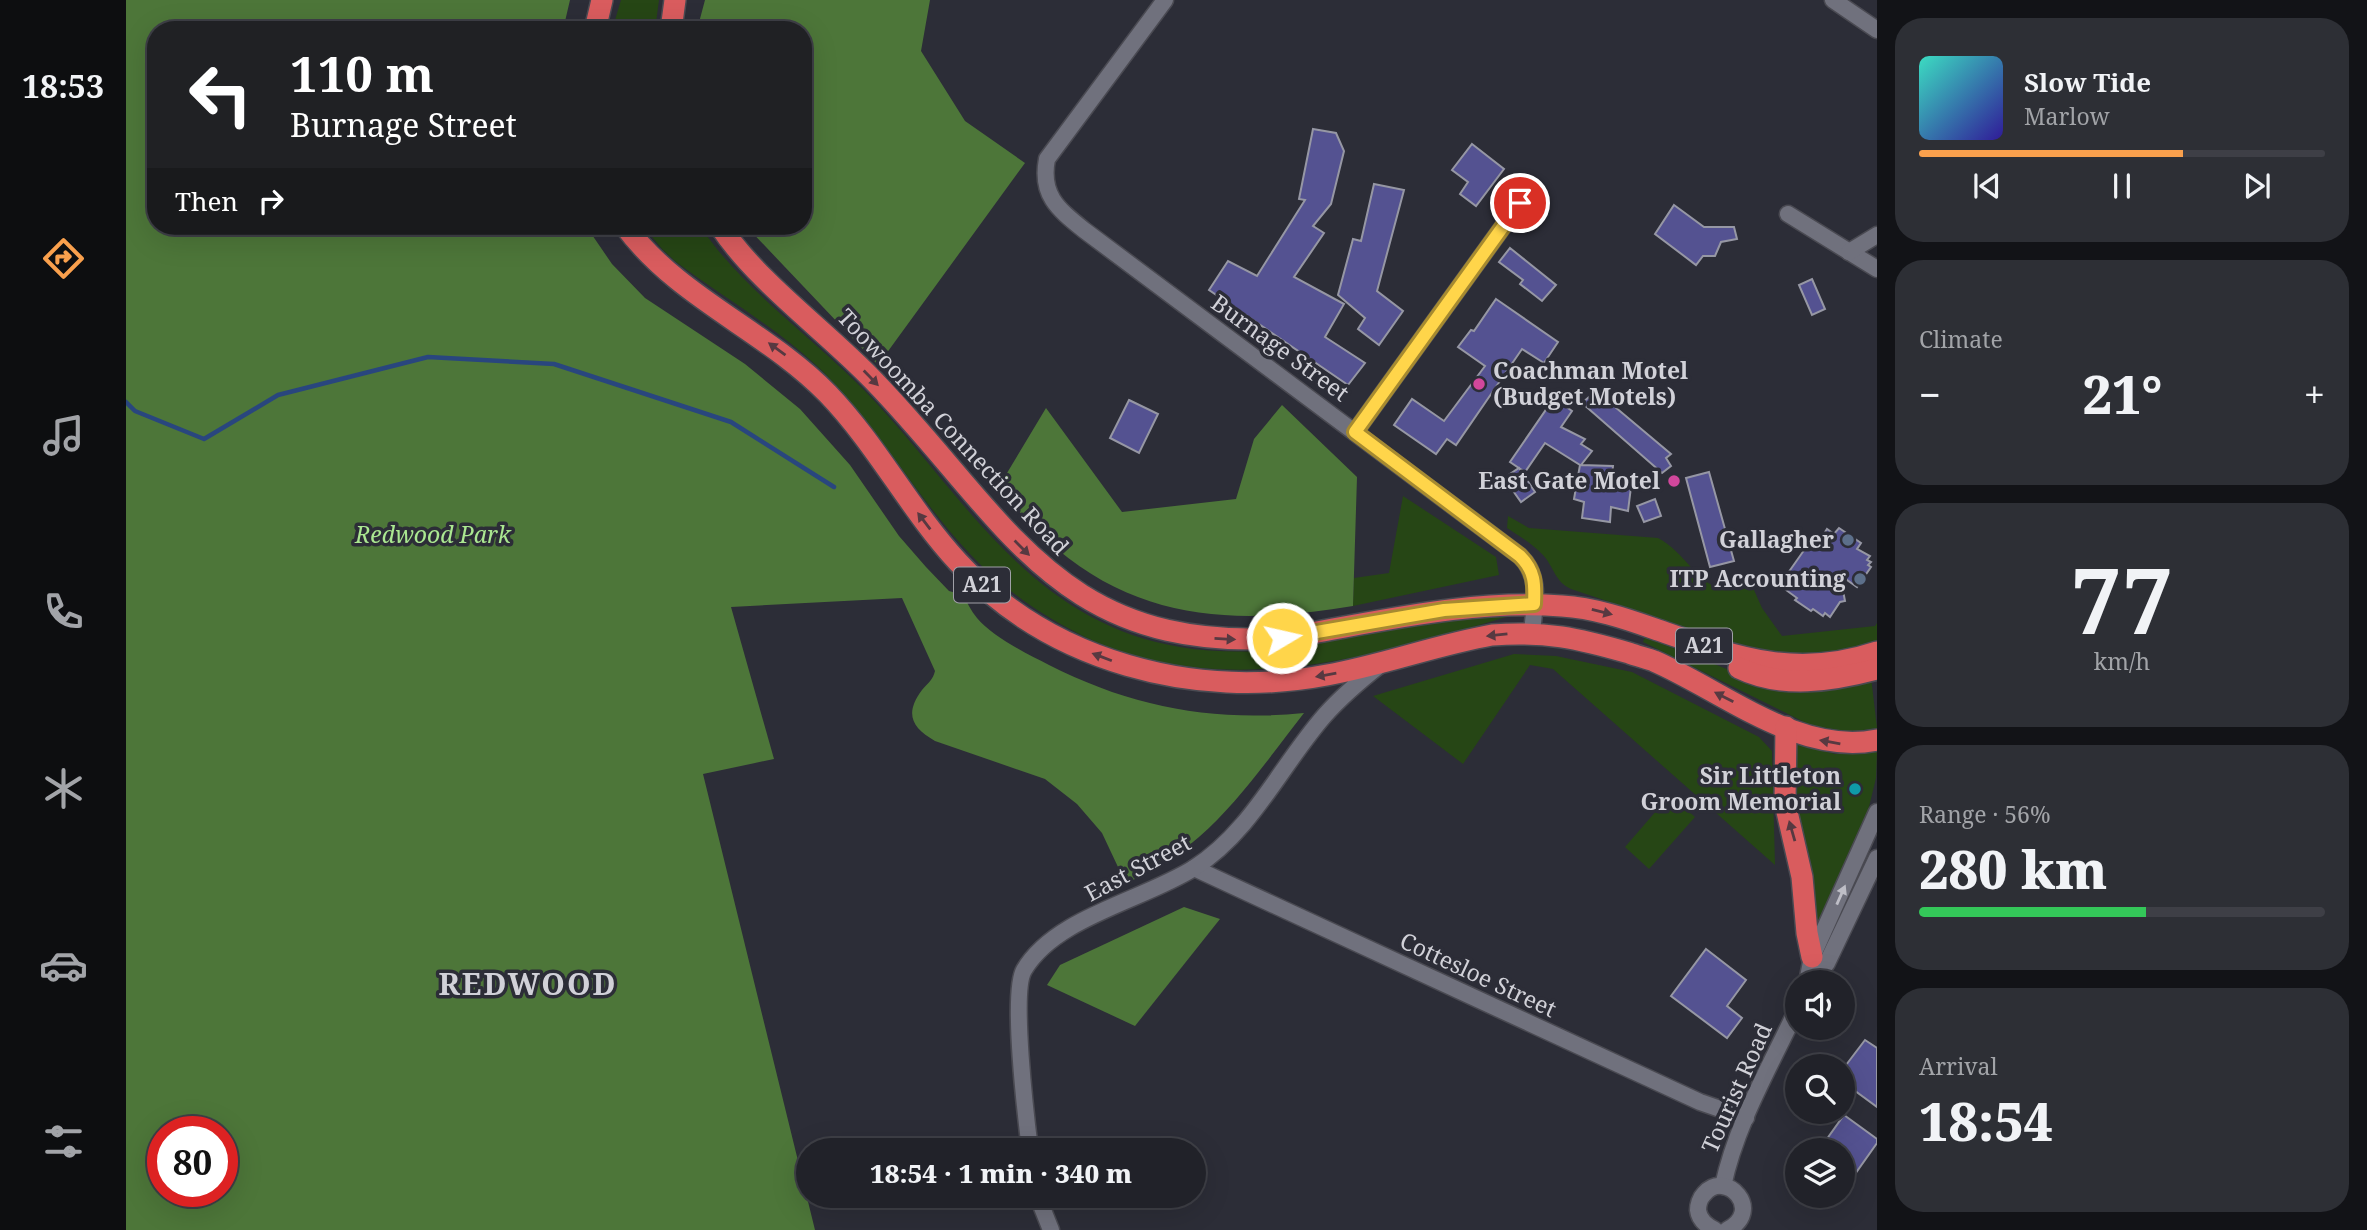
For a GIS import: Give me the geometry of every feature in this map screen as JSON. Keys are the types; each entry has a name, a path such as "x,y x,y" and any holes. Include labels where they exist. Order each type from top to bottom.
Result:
{"highway":[{"path":"597,21 602,0"},
{"path":"672,21 675,0"},
{"name":"A21","path":"632,235 678,281 812,377 856,428 925,523 960,564 1002,601 1044,630 1111,661 1188,680 1254,682 1324,676 1492,635 1564,636 1653,660 1786,727 1831,743 1856,744 1877,740"},
{"name":"Toowoomba Connection Road","path":"727,235 763,276 881,388 1026,553 1069,588 1120,615 1173,632 1204,637 1259,639 1282,638 1444,610 1534,604 1599,611 1722,652 1790,665 1829,664 1877,652"},
{"path":"1722,652 1740,669 1786,680 1838,678 1877,669"},
{"path":"1786,727 1785,803 1802,877 1812,957"}],"street":[{"name":"Burnage Street","path":"1165,0 1047,159 1045,184 1051,199 1062,212 1256,361 1520,556 1530,566 1534,575 1532,634"},
{"path":"1833,0 1877,30"},
{"path":"1355,432 1520,203"},
{"path":"1788,214 1877,269"},
{"path":"1849,253 1877,235"},
{"name":"East Street","path":"1029,1138 1017,1003 1022,972 1045,943 1194,868 1225,844 1325,715 1384,661"},
{"path":"1809,970 1812,957 1877,812"},
{"path":"1822,970 1877,858"},
{"name":"Cottesloe Street","path":"1194,868 1700,1102 1746,1118"},
{"name":"Tourist Road","path":"1723,1186 1728,1159 1785,1035"},
{"path":"1704,1227 1698,1210 1701,1197 1710,1188 1723,1186 1735,1191 1742,1201 1743,1214 1736,1228"},
{"path":"1042,1208 1051,1230"}],"green space":[{"name":"Redwood Park","path":"126,0 570,0 565,21 147,21 147,235 592,235 612,264 645,298 745,364 800,409 850,465 899,536 926,567 949,591 963,595 977,618 1001,638 1031,656 1080,679 1142,701 1205,713 1304,713 1254,778 1214,823 1182,850 1126,884 1102,833 1077,804 1045,779 935,741 916,725 913,720 913,706 935,671 902,598 731,607 774,759 703,774 796,1153 796,1208 810,1208 815,1230 126,1230"},
{"path":"621,0 659,0 656,21 615,21"},
{"path":"705,0 930,0 921,51 965,121 1025,163 878,365 755,235 812,235 812,21 699,21"},
{"path":"650,235 707,235 757,292 864,390 1001,547 1039,581 1080,610 1127,633 1191,649 1265,651 1469,614 1513,615 1353,658 1245,670 1192,667 1138,656 1085,637 1024,601 970,554 931,508 858,411 801,351 676,262"},
{"path":"1282,405 1357,477 1353,606 1313,612 1235,616 1161,605 1126,592 1091,574 1049,542 998,488 1046,408 1122,512 1236,499 1254,439"},
{"path":"1403,496 1496,557 1499,575 1353,606 1354,578 1389,573"},
{"path":"1508,516 1529,528 1658,538 1711,585 1723,589 1735,588 1750,581 1762,608 1782,636 1875,626 1877,623 1877,641 1825,653 1752,647 1571,589 1561,582 1539,551 1507,528"},
{"path":"1645,637 1737,673 1871,677 1877,728 1849,732 1810,725 1643,642"},
{"path":"1514,654 1556,656 1632,672 1759,737 1772,751 1775,865 1553,669 1530,665 1463,764 1373,696"},
{"path":"1794,743 1835,754 1877,752 1876,778 1867,815 1817,925 1795,820"},
{"path":"1670,795 1695,817 1649,869 1625,847"},
{"path":"1184,907 1220,919 1135,1026 1047,985 1060,965"}],"building":[{"path":"1313,129 1336,133 1344,151 1331,204 1313,226 1324,233 1294,277 1344,304 1325,337 1365,363 1348,385 1209,290 1228,261 1257,276 1305,200 1299,199"},
{"path":"1472,144 1504,169 1476,206 1460,194 1468,182 1452,170"},
{"path":"1374,184 1404,190 1377,291 1403,311 1379,345 1358,329 1365,318 1338,295 1353,239 1361,241"},
{"path":"1674,205 1704,227 1734,227 1737,239 1721,242 1715,256 1703,256 1696,265 1655,234"},
{"path":"1510,248 1556,285 1542,301 1520,284 1523,280 1499,262"},
{"path":"1812,279 1825,309 1812,315 1799,285"},
{"path":"1496,299 1558,342 1544,363 1522,349 1456,445 1447,439 1436,454 1394,425 1412,399 1444,421 1485,366 1458,347 1471,330 1474,331"},
{"path":"1596,391 1671,454 1666,458 1671,466 1662,473 1582,403"},
{"path":"1554,398 1572,411 1561,427 1585,439 1581,444 1592,451 1581,465 1613,466 1611,485 1631,487 1628,511 1611,507 1610,522 1582,518 1584,502 1574,499 1580,465 1545,443 1525,472 1510,462"},
{"path":"1129,400 1158,414 1139,453 1110,438"},
{"path":"1519,468 1535,492 1521,502 1504,478"},
{"path":"1709,472 1734,561 1710,567 1686,478"},
{"path":"1655,499 1661,516 1644,522 1637,506"},
{"path":"1839,528 1861,543 1857,549 1870,556 1867,560 1871,562 1868,565 1871,567 1857,587 1840,575 1845,601 1840,602 1830,617 1813,609 1811,611 1795,600 1797,598 1781,583 1807,546 1810,548 1816,541 1818,543 1827,529 1834,534"},
{"path":"1706,949 1746,980 1727,1006 1742,1018 1727,1038 1671,996"},
{"path":"1865,1040 1877,1048 1877,1107 1855,1091 1854,1054"},
{"path":"1855,1123 1877,1139 1877,1143 1855,1174 1855,1138 1828,1138 1838,1124"}],"waterway":[{"path":"126,402 135,411 204,439 278,395 428,357 554,364 731,422 834,487"}],"place":[{"name":"Coachman Motel (Budget Motels)","path":"1479,384"},
{"name":"East Gate Motel","path":"1674,481"},
{"name":"Gallagher","path":"1848,540"},
{"name":"ITP Accounting","path":"1860,579"},
{"name":"Sir Littleton Groom Memorial","path":"1855,789"}],"district":[{"name":"REDWOOD","path":"528,985"}],"route":[{"path":"1282,638 1444,610 1534,604 1534,575 1530,566 1520,556 1355,432 1520,203"}]}
